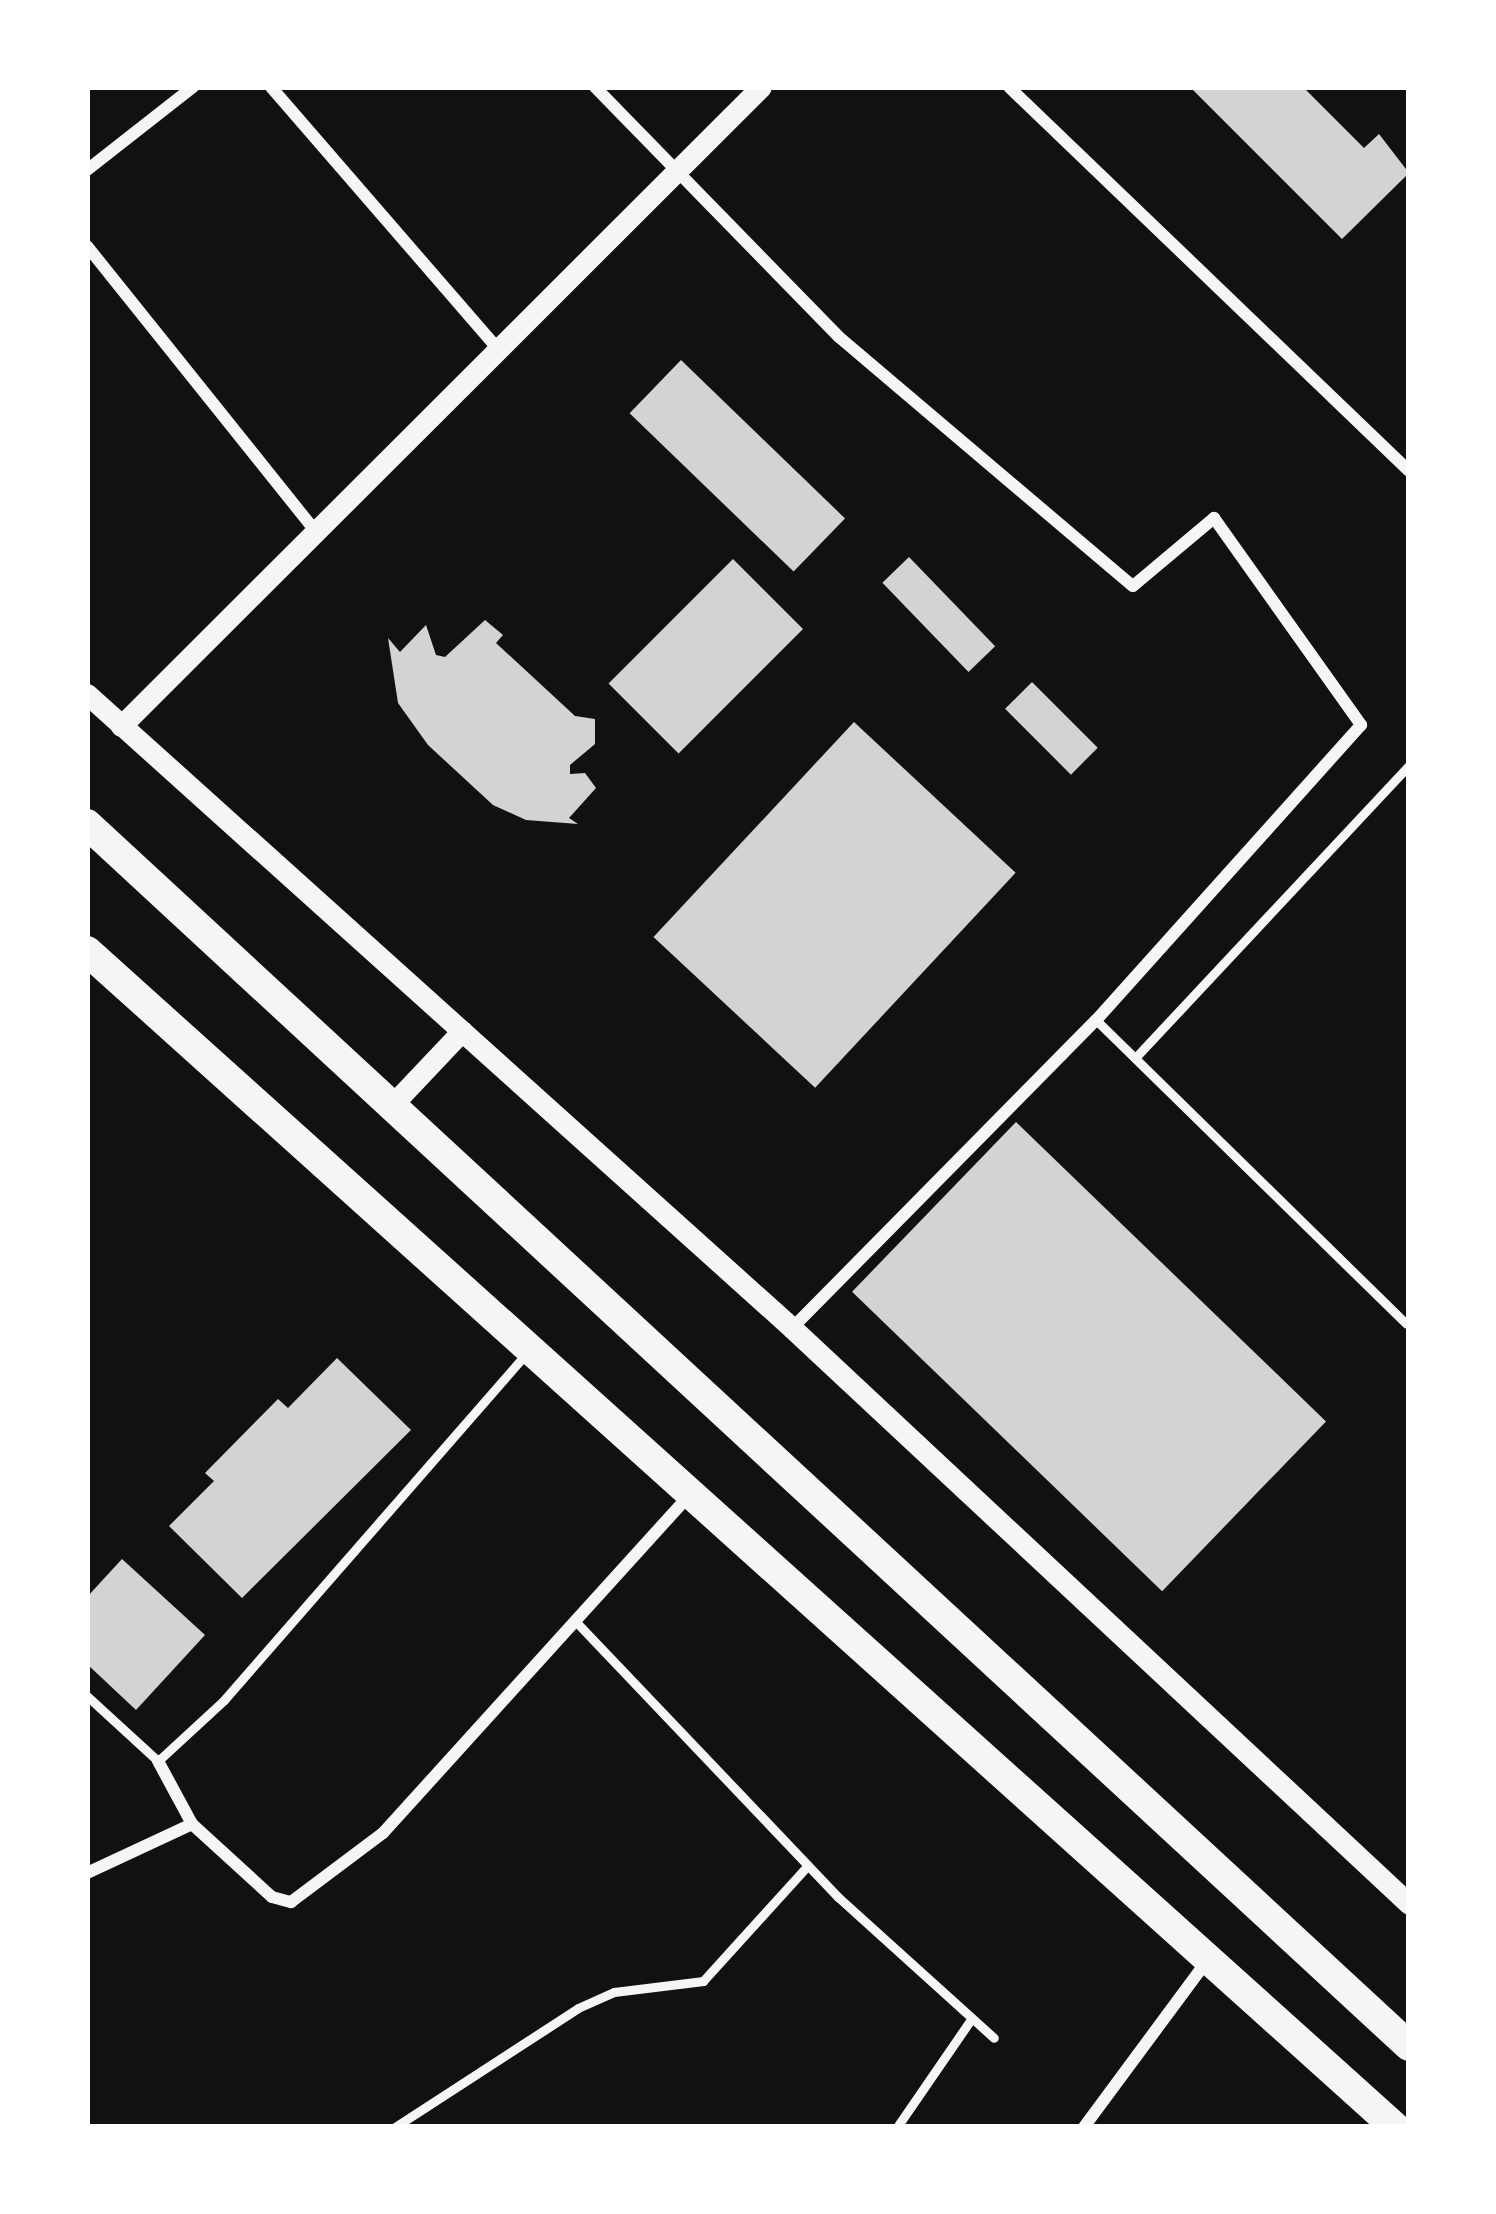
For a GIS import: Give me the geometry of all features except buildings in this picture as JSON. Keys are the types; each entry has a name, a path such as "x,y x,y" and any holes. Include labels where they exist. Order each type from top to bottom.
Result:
{"main road":[{"path":"87,824 1409,2046"},
{"path":"87,951 1396,2127"}],"street":[{"path":"87,170 193,87"},
{"path":"271,87 498,349"},
{"path":"595,87 673,174 839,337 1133,586 1214,518 1361,725 1096,1020 792,1328"},
{"path":"121,726 760,87"},
{"path":"1009,87 1409,471"},
{"path":"87,247 315,531"},
{"path":"87,694 792,1328 1409,1904"},
{"path":"392,1105 462,1031"},
{"path":"158,1761 192,1824 272,1897 291,1902 383,1833 579,1625 691,1494"},
{"path":"87,1873 192,1824"},
{"path":"1084,2127 1208,1960"}],"lane":[{"path":"1136,1058 1409,765"},
{"path":"1096,1020 1406,1324"},
{"path":"87,1696 158,1761 224,1700 530,1349"},
{"path":"579,1625 808,1865 994,2038"},
{"path":"395,2127 578,2008 614,1992 703,1981 808,1865"},
{"path":"897,2127 972,2018"}]}
